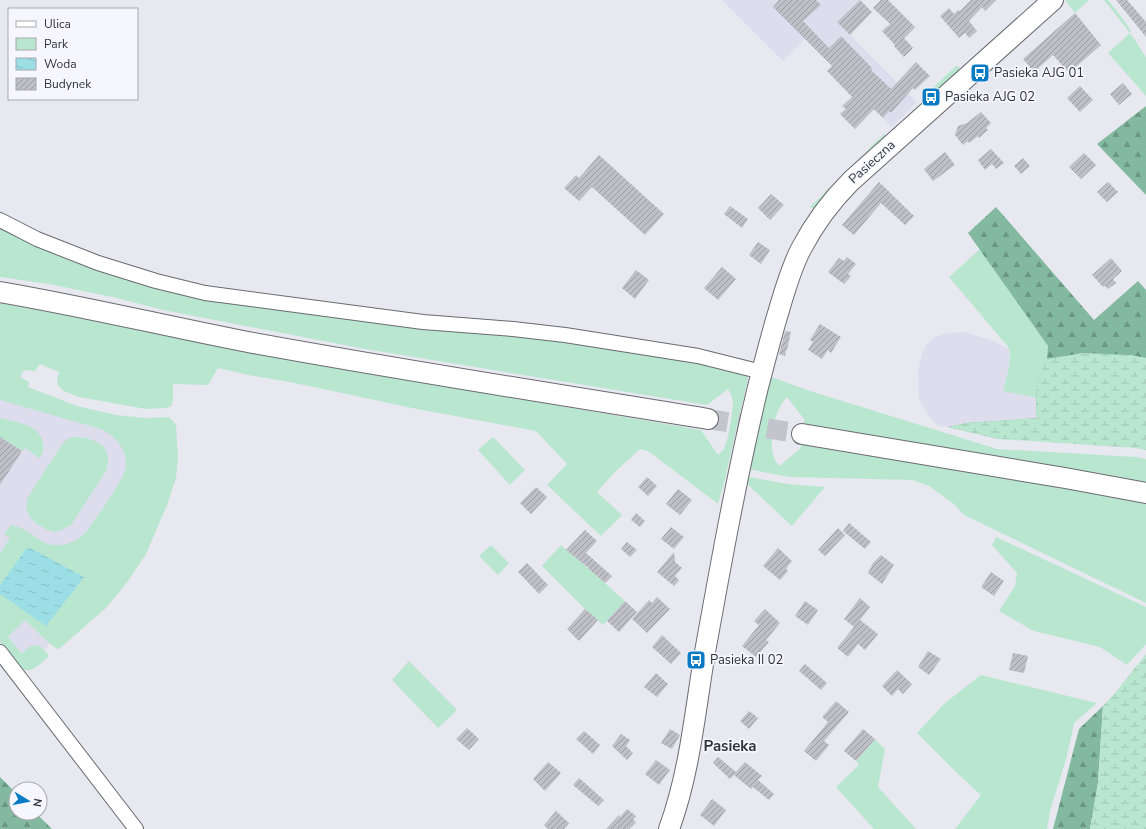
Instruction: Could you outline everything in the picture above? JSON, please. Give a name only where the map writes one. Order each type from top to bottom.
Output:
[{"type":"main road","name":"Pasieczna","points":[[669,829],[687,764],[725,540],[739,471],[762,372],[783,296],[796,259],[808,236],[831,202],[851,181],[1053,0]]},
{"type":"main road","points":[[0,292],[86,307],[262,344],[708,419]]},
{"type":"main road","points":[[802,434],[1146,493]]},
{"type":"street","points":[[0,220],[37,239],[98,263],[156,281],[204,292],[415,321],[565,335],[698,356],[762,372]]},
{"type":"street","points":[[0,652],[136,829]]},
{"type":"shaded area","points":[[722,0],[860,0],[837,22],[917,102],[892,127],[805,39],[783,61]]},
{"type":"shaded area","points":[[964,332],[993,341],[1009,349],[1008,374],[1003,391],[1037,398],[1036,414],[1039,418],[967,423],[948,427],[939,426],[931,419],[919,400],[918,371],[922,353],[927,344],[935,337],[948,333]]},
{"type":"shaded area","points":[[0,387],[119,423],[143,535],[47,647],[24,660],[0,637]]},
{"type":"green space","points":[[1065,0],[1089,0],[1075,13]]},
{"type":"green space","points":[[1104,0],[1108,0],[1131,31],[1130,33]]},
{"type":"green space","points":[[1130,33],[1146,57],[1146,96],[1108,53]]},
{"type":"green space","points":[[956,66],[963,71],[926,102],[922,98]]},
{"type":"green space","points":[[1146,106],[1146,195],[1097,144]]},
{"type":"green space","points":[[884,134],[888,138],[817,211],[810,207]]},
{"type":"green space","points":[[996,207],[1094,320],[1138,281],[1146,290],[1146,358],[1129,355],[1084,395],[999,439],[948,427],[967,423],[1038,418],[1036,414],[1037,383],[1047,359],[1048,346],[968,233]]},
{"type":"green space","points":[[0,226],[88,266],[445,331],[549,339],[718,366],[745,375],[748,378],[747,383],[718,504],[648,451],[640,449],[614,473],[597,492],[622,515],[601,536],[547,485],[567,464],[536,431],[412,408],[218,368],[208,385],[173,384],[173,401],[171,406],[167,408],[146,409],[79,397],[64,391],[58,386],[57,381],[59,372],[40,364],[35,371],[24,370],[20,377],[29,382],[28,387],[77,406],[116,415],[146,418],[168,417],[176,425],[178,458],[176,478],[167,505],[146,554],[128,581],[106,608],[60,648],[57,649],[50,644],[25,620],[8,637],[22,654],[30,647],[35,645],[44,650],[48,654],[48,657],[32,669],[21,669],[0,642],[0,553],[10,538],[4,534],[11,525],[22,528],[48,544],[64,545],[78,539],[86,532],[115,490],[124,473],[126,460],[122,449],[115,439],[101,429],[0,400],[0,303],[145,329],[251,353],[701,430],[718,455],[724,449],[728,437],[733,401],[728,389],[707,405],[365,349],[163,310],[117,298],[49,284],[0,277]]},
{"type":"green space","points":[[980,249],[1048,346],[1047,359],[1037,383],[1037,398],[1003,391],[1009,364],[1009,348],[949,277]]},
{"type":"green space","points":[[1083,353],[1129,355],[1146,358],[1146,450],[1136,448],[999,439],[948,427],[967,423],[1038,418],[1036,414],[1037,383],[1047,359]]},
{"type":"green space","points":[[771,377],[807,390],[997,449],[1136,457],[1146,459],[1146,483],[804,424],[804,419],[787,397],[778,411],[772,431],[772,450],[779,466],[800,449],[802,442],[1146,502],[1146,603],[964,515],[954,504],[929,486],[912,480],[789,477],[748,469]]},
{"type":"green space","points":[[0,418],[26,425],[38,432],[43,446],[42,453],[39,458],[25,448],[22,451],[0,437]]},
{"type":"green space","points":[[73,437],[85,438],[102,445],[108,455],[106,471],[71,525],[60,531],[49,531],[33,521],[28,515],[28,497],[61,446],[67,439]]},
{"type":"green space","points":[[493,437],[525,470],[510,485],[478,450]]},
{"type":"green space","points":[[749,477],[788,484],[825,487],[792,526],[747,484]]},
{"type":"green space","points":[[996,537],[1146,607],[1146,644],[1127,665],[1100,647],[1034,631],[999,611],[1015,586],[1017,573],[992,545]]},
{"type":"green space","points":[[491,545],[509,563],[498,575],[479,556]]},
{"type":"green space","points":[[561,545],[625,601],[603,625],[542,566]]},
{"type":"green space","points":[[1146,654],[1146,829],[1090,829],[1098,783],[1103,706]]},
{"type":"green space","points":[[409,661],[457,710],[438,728],[392,680]]},
{"type":"green space","points":[[981,675],[1097,703],[1074,723],[1067,756],[1050,811],[1047,829],[955,829],[981,795],[917,733],[945,703]]},
{"type":"green space","points":[[1103,706],[1098,783],[1090,829],[1053,829],[1079,729]]},
{"type":"green space","points":[[875,739],[885,749],[878,787],[916,829],[874,829],[836,787],[859,765],[856,761]]},
{"type":"green space","points":[[0,777],[8,785],[8,821],[44,821],[52,829],[0,829]]},
{"type":"water","points":[[30,548],[84,577],[46,626],[0,594],[0,585],[26,549]]},
{"type":"building","points":[[779,0],[816,0],[821,5],[803,21],[829,48],[841,36],[872,68],[871,70],[891,89],[916,62],[930,76],[915,90],[913,88],[891,113],[889,111],[883,118],[874,109],[855,129],[840,114],[846,109],[842,106],[852,97],[827,71],[832,66],[773,7]]},
{"type":"building","points":[[860,0],[872,12],[850,35],[837,22]]},
{"type":"building","points":[[881,0],[888,0],[915,27],[904,38],[913,48],[904,57],[882,31],[890,24],[873,8]]},
{"type":"building","points":[[971,0],[996,0],[985,11],[982,7],[969,21],[977,31],[969,38],[965,33],[959,38],[940,16],[949,8],[954,14],[958,10],[960,11]]},
{"type":"building","points":[[1116,0],[1127,0],[1146,22],[1146,37]]},
{"type":"building","points":[[1075,13],[1101,45],[1069,73],[1053,55],[1034,72],[1023,59]]},
{"type":"building","points":[[1123,83],[1132,94],[1119,105],[1110,94]]},
{"type":"building","points":[[1080,86],[1093,100],[1080,112],[1067,98]]},
{"type":"building","points":[[981,112],[991,123],[986,128],[988,130],[979,138],[978,136],[969,143],[968,141],[963,145],[955,135],[958,126],[967,123]]},
{"type":"building","points":[[991,149],[1004,163],[996,169],[992,164],[985,170],[978,160]]},
{"type":"building","points":[[945,152],[955,165],[933,181],[924,169]]},
{"type":"building","points":[[1084,153],[1096,165],[1081,179],[1069,167]]},
{"type":"building","points":[[599,155],[664,214],[645,235],[592,187],[579,201],[564,188],[576,175],[579,178]]},
{"type":"building","points":[[1023,158],[1030,166],[1021,174],[1014,166]]},
{"type":"building","points":[[879,182],[914,216],[905,225],[881,203],[854,235],[842,225]]},
{"type":"building","points":[[1108,182],[1118,192],[1107,202],[1097,192]]},
{"type":"building","points":[[771,194],[784,205],[770,220],[758,208]]},
{"type":"building","points":[[730,206],[748,219],[742,228],[724,214]]},
{"type":"building","points":[[758,242],[770,250],[761,264],[749,255]]},
{"type":"building","points":[[847,257],[856,264],[848,274],[851,276],[844,284],[828,272],[839,258],[844,261]]},
{"type":"building","points":[[1111,258],[1122,271],[1113,279],[1116,283],[1108,289],[1105,286],[1103,287],[1092,275]]},
{"type":"building","points":[[722,267],[736,279],[718,300],[704,288]]},
{"type":"building","points":[[636,270],[649,280],[635,299],[622,288]]},
{"type":"building","points":[[820,324],[841,337],[831,353],[828,350],[822,359],[808,350],[813,342],[810,340]]},
{"type":"building","points":[[785,331],[791,332],[785,356],[779,354]]},
{"type":"building","points":[[0,437],[22,451],[0,485]]},
{"type":"building","points":[[647,477],[657,486],[648,496],[638,487]]},
{"type":"building","points":[[536,487],[547,497],[531,514],[520,503]]},
{"type":"building","points":[[678,489],[692,500],[680,515],[666,504]]},
{"type":"building","points":[[636,513],[645,521],[640,527],[631,520]]},
{"type":"building","points":[[849,523],[871,542],[865,549],[843,531]]},
{"type":"building","points":[[671,527],[684,537],[674,549],[661,539]]},
{"type":"building","points":[[838,528],[845,535],[825,556],[818,550]]},
{"type":"building","points":[[585,530],[597,541],[586,553],[612,576],[605,583],[566,550]]},
{"type":"building","points":[[627,542],[637,550],[630,557],[621,549]]},
{"type":"building","points":[[778,548],[792,561],[786,569],[788,571],[780,580],[763,566]]},
{"type":"building","points":[[674,552],[675,562],[682,568],[675,576],[679,580],[674,586],[657,572]]},
{"type":"building","points":[[881,555],[894,565],[882,584],[868,573],[873,563]]},
{"type":"building","points":[[527,563],[548,585],[539,594],[518,572]]},
{"type":"building","points":[[991,572],[1004,581],[994,596],[981,587]]},
{"type":"building","points":[[657,597],[670,609],[647,633],[632,619],[649,600],[652,603]]},
{"type":"building","points":[[860,598],[870,607],[860,620],[878,634],[865,650],[858,644],[848,657],[837,648],[854,627],[844,619]]},
{"type":"building","points":[[625,601],[637,612],[619,632],[607,621]]},
{"type":"building","points":[[805,601],[818,610],[808,625],[795,616]]},
{"type":"building","points":[[585,609],[598,620],[579,641],[567,629]]},
{"type":"building","points":[[765,609],[780,623],[766,640],[769,642],[756,657],[742,646],[759,625],[754,621]]},
{"type":"building","points":[[662,635],[681,653],[671,664],[652,647]]},
{"type":"building","points":[[928,651],[941,659],[929,675],[918,667]]},
{"type":"building","points":[[1013,653],[1028,656],[1024,673],[1009,670]]},
{"type":"building","points":[[805,664],[827,683],[821,690],[799,671]]},
{"type":"building","points":[[897,670],[912,684],[903,694],[898,689],[892,696],[882,686]]},
{"type":"building","points":[[656,673],[668,684],[657,697],[644,687]]},
{"type":"building","points":[[836,701],[849,712],[824,741],[829,745],[816,761],[804,751],[828,722],[822,717]]},
{"type":"building","points":[[749,711],[758,718],[749,729],[740,721]]},
{"type":"building","points":[[467,728],[479,739],[469,750],[456,739]]},
{"type":"building","points":[[670,729],[680,735],[672,749],[661,743]]},
{"type":"building","points":[[863,729],[875,739],[856,761],[844,751]]},
{"type":"building","points":[[584,731],[600,745],[593,754],[576,739]]},
{"type":"building","points":[[621,734],[630,740],[626,746],[633,753],[627,760],[612,746]]},
{"type":"building","points":[[718,757],[736,772],[745,762],[762,776],[758,780],[774,794],[769,800],[753,787],[751,789],[734,775],[730,779],[713,763]]},
{"type":"building","points":[[656,760],[670,770],[659,785],[645,774]]},
{"type":"building","points":[[548,762],[561,773],[545,791],[533,779]]},
{"type":"building","points":[[579,778],[604,800],[598,806],[573,785]]},
{"type":"building","points":[[712,799],[726,810],[714,826],[700,815]]},
{"type":"building","points":[[627,809],[636,816],[633,819],[636,822],[629,829],[606,829],[619,815],[620,817]]},
{"type":"building","points":[[556,811],[569,823],[564,829],[548,829],[544,825]]},
{"type":"tunnel","points":[[708,419],[802,434]]},
{"type":"place","name":"Pasieka AJG 01","points":[[980,73]]},
{"type":"place","name":"Pasieka AJG 02","points":[[931,97]]},
{"type":"place","name":"Pasieka II 02","points":[[696,660]]},
{"type":"district","name":"Pasieka","points":[[730,746]]}]
